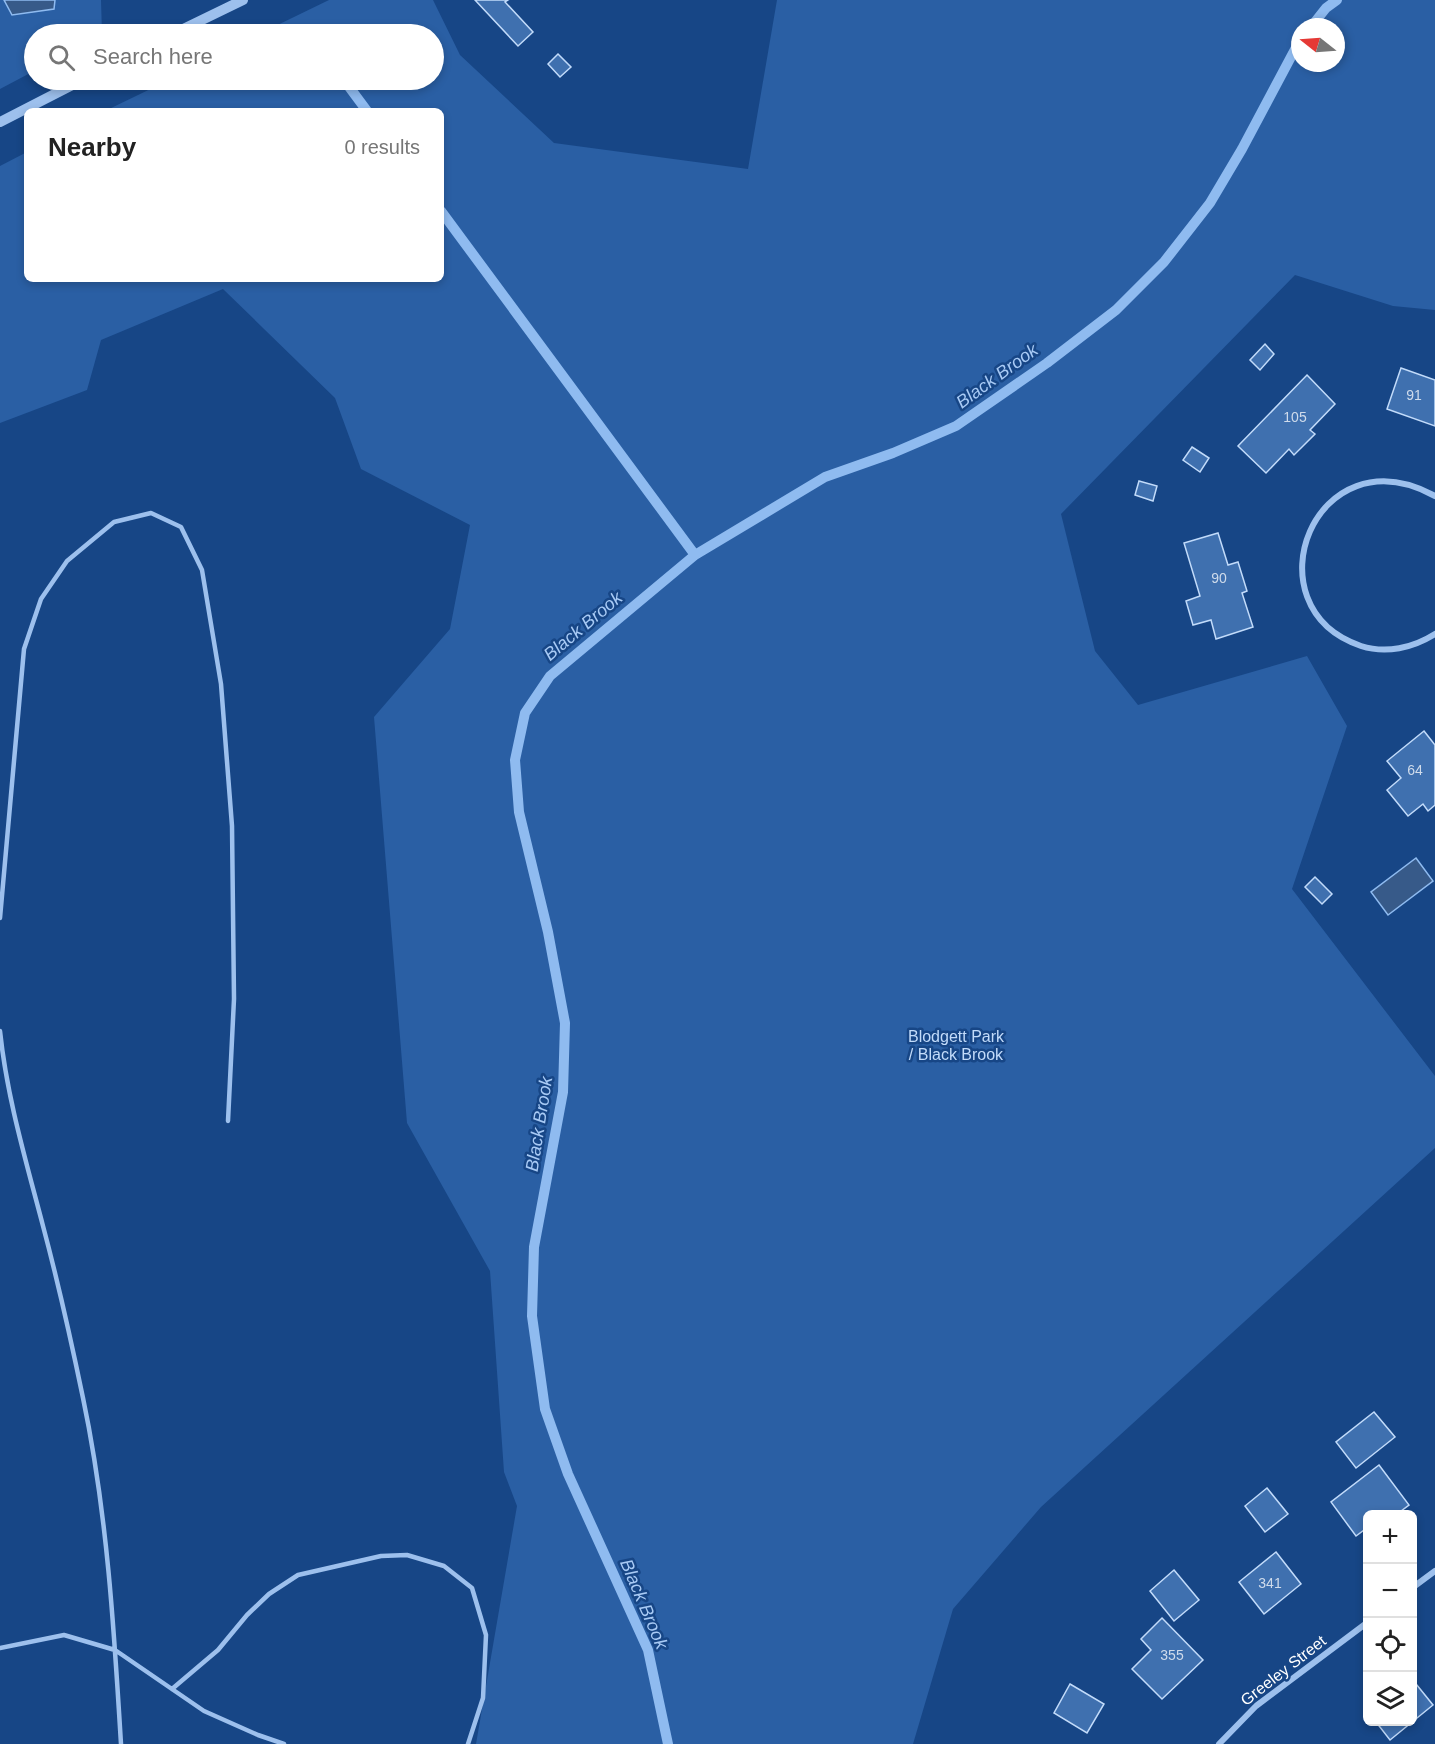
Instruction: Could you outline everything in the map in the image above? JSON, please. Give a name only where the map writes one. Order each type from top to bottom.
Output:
[{"type":"street","points":[[194,24],[243,0]]},
{"type":"street","points":[[27,108],[62,90]]},
{"type":"street","points":[[0,122],[24,110]]},
{"type":"street","points":[[1434,635],[1402,648],[1384,650],[1367,648],[1351,642],[1336,633],[1313,608],[1304,584],[1302,558],[1305,541],[1321,511],[1349,489],[1366,483],[1393,481],[1419,487],[1435,496]]},
{"type":"street","points":[[1417,1585],[1435,1571]]},
{"type":"street","name":"Greeley Street","points":[[1219,1744],[1256,1706],[1363,1626]]},
{"type":"lane","points":[[0,918],[24,649],[41,599],[67,561],[114,522],[151,513],[181,527],[202,570],[221,684],[232,826],[234,999],[228,1121]]},
{"type":"lane","points":[[0,1031],[17,1133],[46,1238],[83,1396],[99,1478],[110,1576],[121,1744]]},
{"type":"lane","points":[[172,1689],[218,1650],[247,1615],[269,1594],[298,1575],[381,1556],[407,1555],[444,1566],[472,1588],[486,1635],[483,1698],[468,1744]]},
{"type":"lane","points":[[0,1648],[64,1635],[115,1650],[204,1711],[258,1736],[284,1744]]},
{"type":"green space","points":[[0,0],[101,0],[102,24],[24,24],[24,76],[0,89]]},
{"type":"green space","name":"Blodgett Park / Black Brook","points":[[329,0],[433,0],[460,55],[554,143],[748,169],[777,0],[1435,0],[1435,310],[1393,306],[1295,275],[1061,514],[1095,651],[1138,705],[1307,656],[1347,726],[1292,889],[1435,1076],[1435,1148],[1041,1507],[953,1609],[913,1744],[476,1744],[517,1506],[504,1472],[490,1271],[407,1123],[374,717],[450,629],[470,525],[361,469],[335,398],[223,289],[101,340],[87,390],[0,423],[0,166],[24,154],[24,282],[444,282],[444,108],[111,108],[148,90],[444,90],[444,24],[280,24]]},
{"type":"shaded area","points":[[4,0],[55,0],[54,9],[12,15]]},
{"type":"shaded area","points":[[1416,858],[1433,881],[1388,915],[1371,892]]},
{"type":"building","points":[[475,0],[508,0],[505,2],[533,32],[518,46]]},
{"type":"building","points":[[558,54],[571,67],[560,77],[548,64]]},
{"type":"building","points":[[1265,344],[1274,354],[1260,370],[1250,360]]},
{"type":"building","points":[[1401,368],[1435,380],[1435,426],[1387,409]]},
{"type":"building","points":[[1307,375],[1335,404],[1310,430],[1315,434],[1294,455],[1289,449],[1266,473],[1238,446]]},
{"type":"building","points":[[1192,447],[1209,458],[1200,472],[1183,460]]},
{"type":"building","points":[[1139,481],[1157,486],[1153,501],[1135,495]]},
{"type":"building","points":[[1218,533],[1228,565],[1238,562],[1247,591],[1242,593],[1253,627],[1216,639],[1211,620],[1193,625],[1186,601],[1200,596],[1184,543]]},
{"type":"building","points":[[1424,731],[1435,745],[1435,805],[1428,811],[1423,804],[1408,816],[1387,790],[1401,778],[1387,761]]},
{"type":"building","points":[[1315,877],[1332,894],[1322,904],[1305,887]]},
{"type":"building","points":[[1374,1412],[1395,1437],[1356,1468],[1336,1442]]},
{"type":"building","points":[[1379,1465],[1409,1505],[1402,1510],[1363,1510],[1363,1531],[1356,1536],[1331,1502]]},
{"type":"building","points":[[1267,1488],[1288,1514],[1265,1532],[1245,1506]]},
{"type":"building","points":[[1276,1552],[1301,1584],[1264,1614],[1239,1582]]},
{"type":"building","points":[[1174,1570],[1199,1600],[1174,1621],[1150,1591]]},
{"type":"building","points":[[1162,1618],[1203,1660],[1162,1699],[1132,1669],[1151,1650],[1141,1639]]},
{"type":"building","points":[[1070,1684],[1104,1704],[1087,1733],[1054,1713]]},
{"type":"building","points":[[1417,1685],[1433,1705],[1417,1718]]},
{"type":"building","points":[[1379,1726],[1407,1726],[1390,1740]]},
{"type":"waterway","name":"Black Brook","points":[[1318,18],[1337,0]]},
{"type":"waterway","name":"Black Brook","points":[[668,1744],[648,1650],[568,1474],[545,1409],[532,1316],[534,1247],[563,1092],[565,1023],[548,932],[519,812],[515,760],[525,713],[550,676],[695,555],[825,477],[893,453],[956,426],[1047,363],[1116,310],[1164,262],[1210,203],[1242,149],[1291,57]]},
{"type":"waterway","points":[[351,90],[365,108]]},
{"type":"waterway","points":[[444,215],[695,555]]}]
